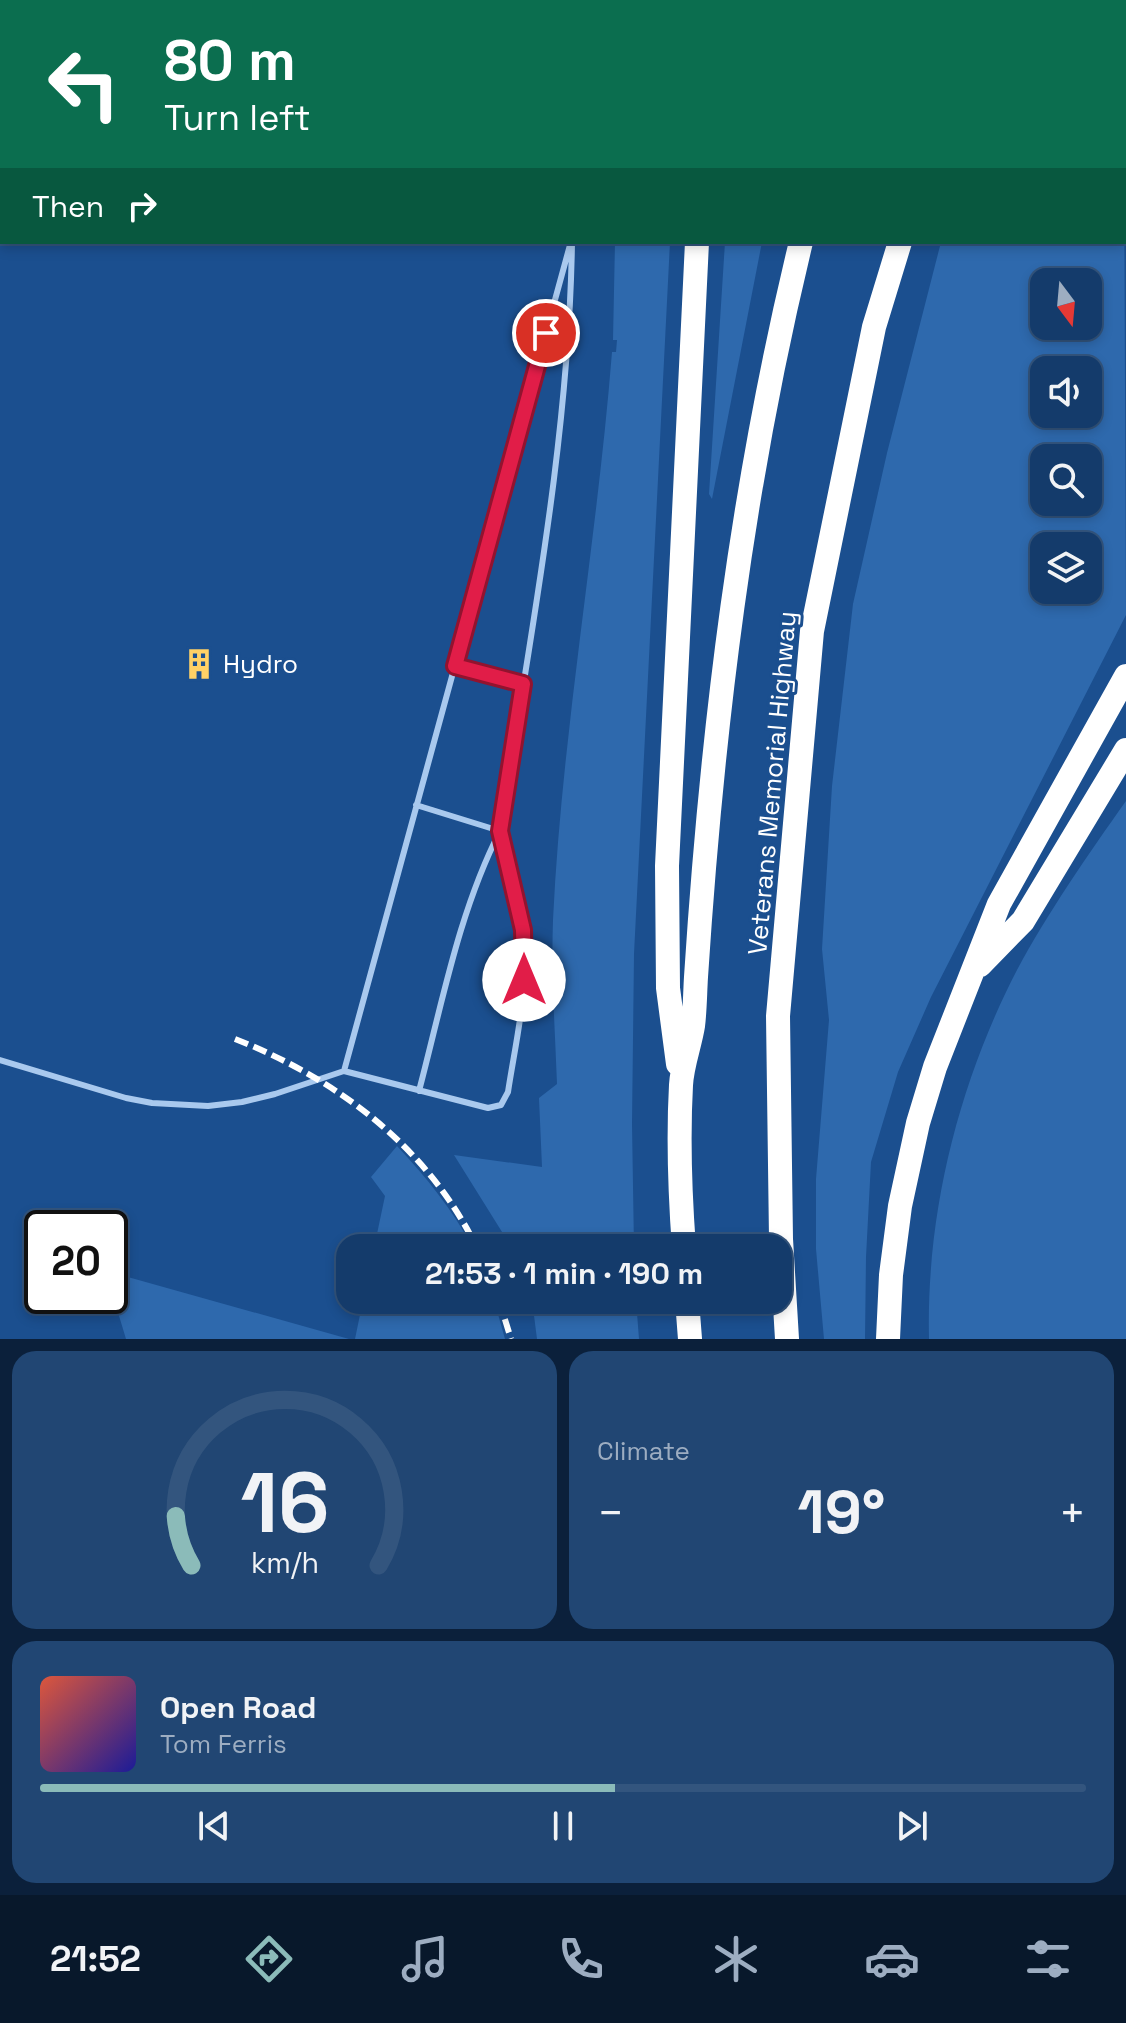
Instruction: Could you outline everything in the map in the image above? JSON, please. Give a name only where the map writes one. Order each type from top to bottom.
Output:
[{"type":"highway","points":[[683,1234],[681,1082],[668,988],[667,866],[697,244]]},
{"type":"highway","points":[[681,1082],[693,1025],[704,851],[728,630],[758,441],[801,244]]},
{"type":"highway","name":"Veterans Memorial Highway","points":[[787,1339],[781,1239],[778,1016],[812,631],[874,327],[899,244]]},
{"type":"highway","points":[[888,1339],[891,1275],[909,1160],[932,1076],[999,904],[1126,676]]},
{"type":"highway","points":[[973,973],[1023,921],[1126,750]]},
{"type":"highway","points":[[688,1314],[690,1339]]},
{"type":"lane","points":[[344,1071],[570,244]]},
{"type":"lane","points":[[419,1091],[468,908],[481,869],[500,831],[563,406],[571,244]]},
{"type":"lane","points":[[455,666],[523,684]]},
{"type":"lane","points":[[416,805],[500,831]]},
{"type":"lane","points":[[0,1060],[126,1098],[180,1106],[242,1102],[344,1071],[488,1108],[501,1105],[508,1098],[524,980],[524,951],[519,910],[500,831]]},
{"type":"shaded area","points":[[615,244],[670,244],[634,954],[634,1234],[503,1234],[454,1155],[542,1167],[539,1098],[557,1084],[553,920],[564,778],[612,352],[616,352],[617,340],[613,340]]},
{"type":"shaded area","points":[[725,244],[762,244],[712,499],[709,494]]},
{"type":"shaded area","points":[[940,244],[1124,244],[1126,615],[931,997],[898,1072],[871,1162],[865,1339],[824,1339],[816,1249],[816,1179],[829,1020],[822,949],[832,786],[853,604],[887,453]]},
{"type":"shaded area","points":[[1126,801],[1126,1339],[929,1339],[933,1244],[940,1196],[950,1149],[978,1057],[996,1013],[1029,949]]},
{"type":"shaded area","points":[[397,1146],[438,1194],[464,1234],[377,1234],[385,1196],[371,1177]]},
{"type":"shaded area","points":[[128,1277],[349,1339],[126,1339],[118,1314],[128,1314]]},
{"type":"shaded area","points":[[360,1314],[498,1314],[505,1339],[355,1339]]},
{"type":"shaded area","points":[[534,1314],[637,1314],[639,1339],[537,1339]]},
{"type":"railway","points":[[235,1039],[309,1074],[376,1121],[433,1178],[469,1234]]},
{"type":"railway","points":[[503,1314],[511,1339]]},
{"type":"place","name":"Hydro","points":[[199,664]]},
{"type":"route","points":[[524,980],[523,930],[500,831],[523,684],[455,666],[546,333]]}]
